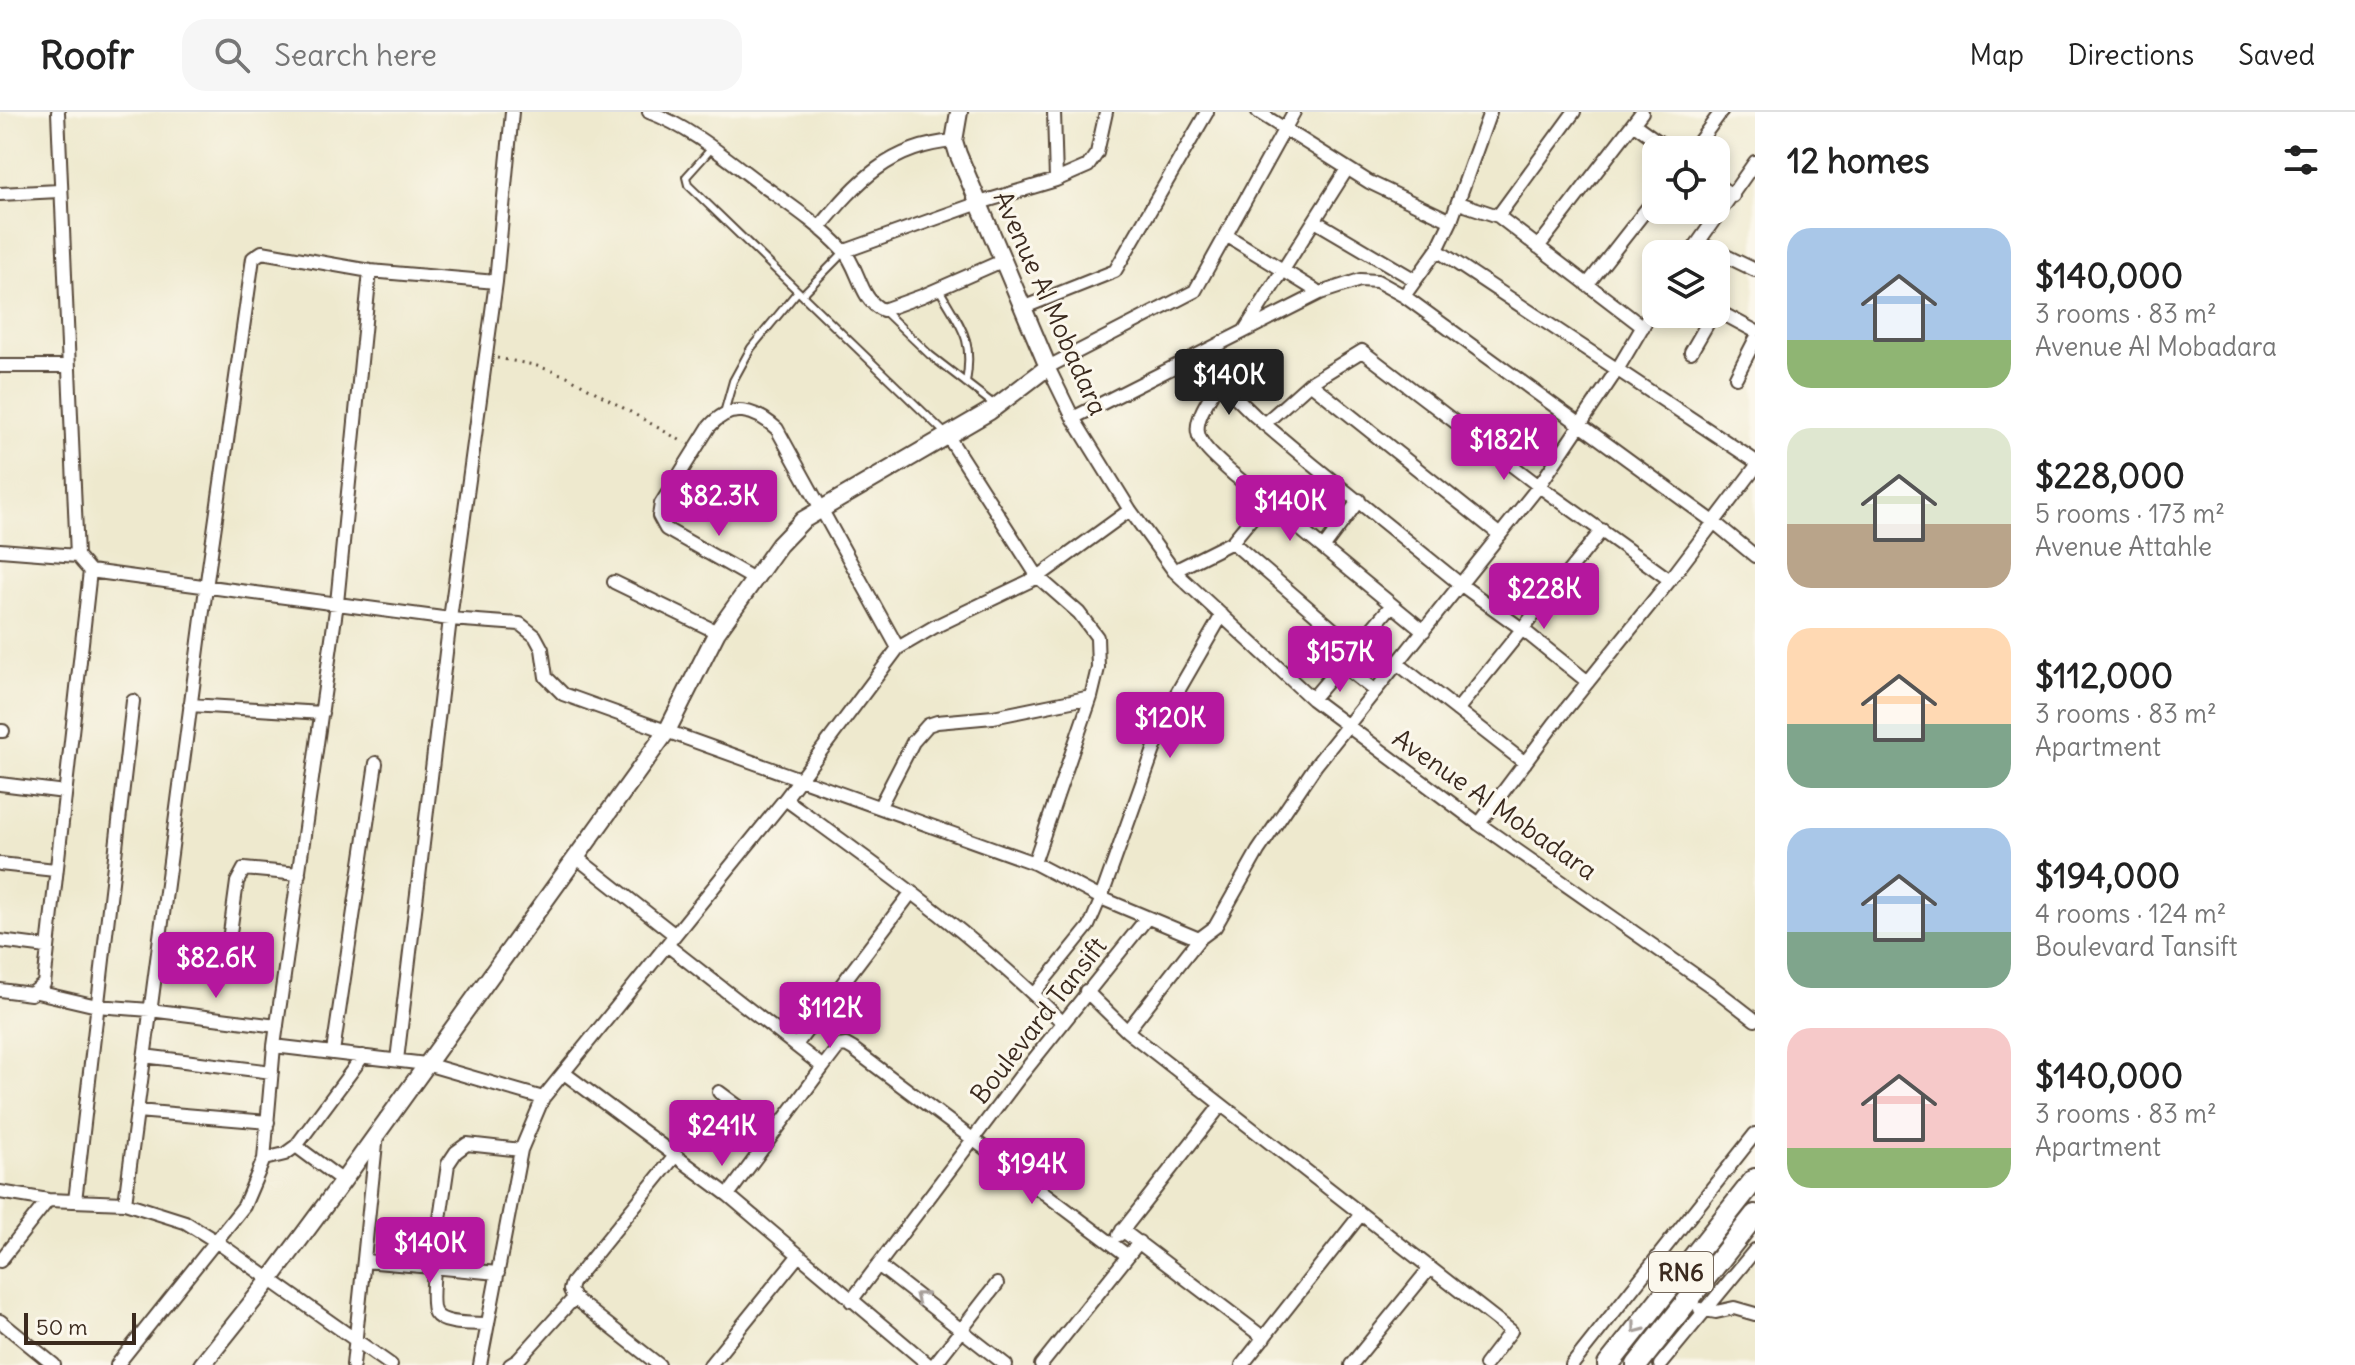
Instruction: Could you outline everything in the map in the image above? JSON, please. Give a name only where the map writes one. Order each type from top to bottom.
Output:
[{"type":"main road","name":"RN6","points":[[1608,1365],[1755,1179]]},
{"type":"main road","name":"RN6","points":[[1637,1365],[1695,1307],[1703,1280],[1755,1215]]},
{"type":"street","points":[[58,112],[77,556],[90,571],[450,619],[520,624],[535,636],[542,649],[546,677],[556,690],[1034,863],[1101,898],[1199,939]]},
{"type":"street","points":[[397,1060],[450,619],[496,282],[512,112]]},
{"type":"street","points":[[649,112],[695,136],[819,228],[845,251],[865,291],[883,310],[1002,261]]},
{"type":"street","points":[[819,228],[843,200],[883,163],[927,143],[954,141],[959,112]]},
{"type":"street","points":[[1054,112],[1056,180]]},
{"type":"street","points":[[845,251],[979,203],[1056,180],[1088,166],[1097,153],[1106,112]]},
{"type":"street","points":[[1022,308],[1115,271],[1207,112]]},
{"type":"street","points":[[1258,112],[1347,169],[1451,221]]},
{"type":"street","points":[[202,1365],[343,1181],[667,731],[717,632],[792,530],[821,508],[996,406],[1048,367],[1195,291],[1294,112]]},
{"type":"street","points":[[1404,296],[1437,250],[1451,221],[1490,112]]},
{"type":"street","points":[[1498,216],[1574,112]]},
{"type":"street","points":[[1538,247],[1642,112]]},
{"type":"street","points":[[1703,136],[1721,112]]},
{"type":"street","points":[[1634,124],[1651,136]]},
{"type":"street","name":"Avenue Al Mobadara","points":[[954,141],[1022,308],[1073,418],[1130,510],[1174,571],[1346,727],[1755,1020]]},
{"type":"street","points":[[1701,240],[1755,162]]},
{"type":"street","points":[[1243,333],[1347,169]]},
{"type":"street","points":[[0,194],[59,191]]},
{"type":"street","points":[[1459,203],[1498,216],[1642,326]]},
{"type":"street","points":[[1587,285],[1642,215]]},
{"type":"street","points":[[1315,221],[1415,280]]},
{"type":"street","points":[[1226,235],[1320,293]]},
{"type":"street","points":[[1437,250],[1755,461]]},
{"type":"street","points":[[125,1203],[190,705],[253,258],[262,252],[370,271],[496,282]]},
{"type":"street","points":[[1730,258],[1755,270]]},
{"type":"street","points":[[117,1365],[244,1206],[264,1159],[274,1046],[337,603],[370,271]]},
{"type":"street","points":[[1073,418],[1320,293],[1360,280],[1377,281],[1404,296],[1715,523],[1755,556]]},
{"type":"street","points":[[1730,319],[1755,331]]},
{"type":"street","points":[[1127,1031],[1199,939],[1215,927],[1296,792],[1539,486],[1642,328]]},
{"type":"street","points":[[1691,352],[1705,328]]},
{"type":"street","points":[[1736,377],[1755,340]]},
{"type":"street","points":[[1264,424],[1310,383],[1362,351],[1539,486],[1670,580]]},
{"type":"street","points":[[1195,357],[1264,424],[1460,584],[1588,682]]},
{"type":"street","points":[[0,366],[69,366]]},
{"type":"street","points":[[1219,382],[1197,422],[1198,437],[1215,458],[1424,631]]},
{"type":"street","points":[[1310,383],[1500,535]]},
{"type":"street","points":[[754,579],[666,529],[661,522],[661,504],[709,427],[724,413],[759,415],[777,429],[898,648]]},
{"type":"street","points":[[947,435],[1038,577],[1079,613],[1097,637],[1098,668],[1091,697],[1034,863]]},
{"type":"street","points":[[1479,824],[1755,468]]},
{"type":"street","points":[[1324,547],[1359,500]]},
{"type":"street","points":[[1174,571],[1232,542],[1266,501]]},
{"type":"street","points":[[480,1365],[521,1150],[543,1098],[785,799],[898,648],[934,627],[1038,577],[1130,510]]},
{"type":"street","points":[[1457,710],[1602,530]]},
{"type":"street","points":[[1232,542],[1356,649]]},
{"type":"street","points":[[0,550],[77,556]]},
{"type":"street","points":[[0,990],[31,994],[44,984],[90,571]]},
{"type":"street","points":[[614,582],[717,632]]},
{"type":"street","points":[[1312,699],[1392,605]]},
{"type":"street","points":[[1034,994],[1089,926],[1170,705],[1222,615]]},
{"type":"street","points":[[1397,663],[1525,763]]},
{"type":"street","points":[[1342,665],[1375,691]]},
{"type":"street","points":[[880,806],[913,742],[928,725],[993,717],[1091,697]]},
{"type":"street","points":[[75,1201],[133,701]]},
{"type":"street","points":[[190,705],[322,713]]},
{"type":"street","points":[[333,1052],[376,763]]},
{"type":"street","points":[[0,784],[65,792]]},
{"type":"street","points":[[785,799],[911,893],[1034,994],[1062,1022]]},
{"type":"street","points":[[576,857],[823,1067]]},
{"type":"street","points":[[0,864],[55,870]]},
{"type":"street","points":[[226,962],[237,882],[244,869],[299,874]]},
{"type":"street","points":[[796,1045],[911,893]]},
{"type":"street","name":"Boulevard Tansift","points":[[851,1301],[1062,1022],[1147,918]]},
{"type":"street","points":[[0,941],[47,947]]},
{"type":"street","points":[[1086,991],[1127,1031],[1511,1331],[1485,1365]]},
{"type":"street","points":[[37,992],[97,1006],[277,1026]]},
{"type":"street","points":[[728,1195],[836,1048],[846,1045],[1128,1256]]},
{"type":"street","points":[[274,1046],[426,1064],[543,1098]]},
{"type":"street","points":[[144,1056],[272,1072]]},
{"type":"street","points":[[264,1159],[285,1154],[296,1146],[363,1056]]},
{"type":"street","points":[[564,1073],[728,1195],[851,1301],[932,1365],[997,1284]]},
{"type":"street","points":[[719,1092],[774,1133]]},
{"type":"street","points":[[1112,1243],[1221,1105]]},
{"type":"street","points":[[137,1111],[268,1122]]},
{"type":"street","points":[[353,1365],[377,1134]]},
{"type":"street","points":[[1572,1365],[1755,1134]]},
{"type":"street","points":[[488,1324],[444,1320],[435,1314],[433,1306],[448,1164],[456,1152],[467,1144],[521,1150]]},
{"type":"street","points":[[296,1146],[343,1181]]},
{"type":"street","points":[[659,1365],[574,1298],[570,1290],[572,1283],[675,1156]]},
{"type":"street","points":[[0,1192],[48,1200],[125,1203],[185,1222],[391,1365]]},
{"type":"street","points":[[0,1261],[48,1200]]},
{"type":"street","points":[[1242,1365],[1361,1214]]},
{"type":"street","points":[[1122,1230],[1264,1338]]},
{"type":"street","points":[[1672,1241],[1693,1257]]},
{"type":"street","points":[[1041,1365],[1139,1242]]},
{"type":"street","points":[[1660,1365],[1695,1307],[1722,1290],[1755,1250]]},
{"type":"street","points":[[710,1365],[798,1256]]},
{"type":"street","points":[[365,1261],[498,1273]]},
{"type":"street","points":[[878,1265],[1006,1365]]},
{"type":"street","points":[[1351,1365],[1429,1269]]},
{"type":"street","points":[[1648,1270],[1670,1286]]},
{"type":"street","points":[[1703,1280],[1722,1290],[1734,1308]]},
{"type":"street","points":[[510,1365],[574,1298]]},
{"type":"street","points":[[1695,1307],[1734,1308],[1755,1314]]},
{"type":"street","points":[[0,1321],[54,1365]]},
{"type":"lane","points":[[712,148],[689,173],[686,181],[947,435]]},
{"type":"lane","points":[[724,413],[733,381],[751,348],[800,293],[845,251]]},
{"type":"lane","points":[[939,289],[968,340],[971,356],[966,383]]},
{"type":"lane","points":[[883,310],[910,338],[996,406]]},
{"type":"path","points":[[486,356],[534,365],[567,376],[696,449]]}]
